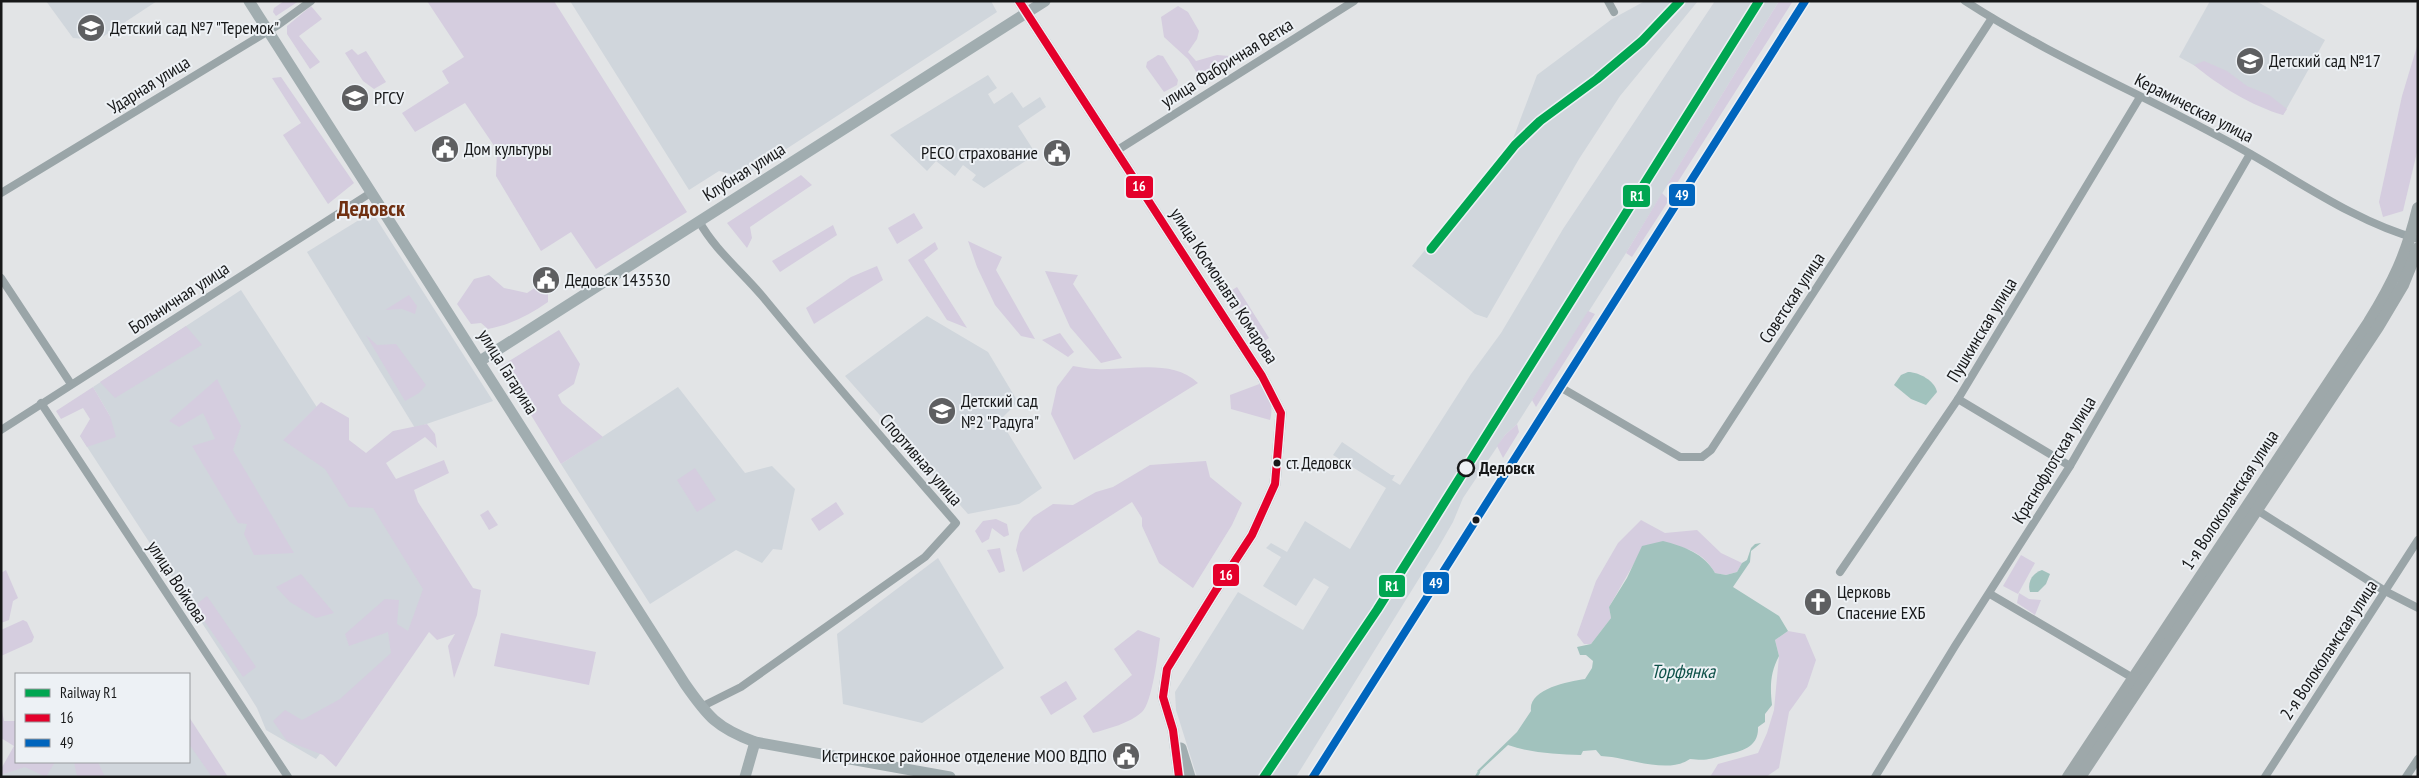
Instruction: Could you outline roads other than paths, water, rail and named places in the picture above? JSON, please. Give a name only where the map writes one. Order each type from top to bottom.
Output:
[{"type":"main road","name":"1-я Волоколамская улица","points":[[2080,777],[2393,302],[2410,270],[2418,208]]},
{"type":"main road","name":"1-я Волоколамская улица","points":[[2068,777],[2369,322],[2415,242]]},
{"type":"street","name":"улица Гагарина","points":[[249,1],[711,720],[732,734],[755,742],[950,777]]},
{"type":"street","name":"Ударная улица","points":[[1,193],[268,31],[311,1]]},
{"type":"street","name":"улица Космонавта Комарова","points":[[1019,1],[1276,399],[1281,413],[1276,484],[1261,520],[1167,669],[1164,697],[1173,730]]},
{"type":"street","name":"Клубная улица","points":[[480,362],[1045,1]]},
{"type":"street","name":"улица Фабричная Ветка","points":[[1116,151],[1354,1]]},
{"type":"street","points":[[1608,1],[1614,12]]},
{"type":"street","points":[[1313,777],[1805,1]]},
{"type":"street","name":"Керамическая улица","points":[[1965,1],[1992,18],[2250,154],[2387,231],[2415,242]]},
{"type":"street","name":"Советская улица","points":[[1560,387],[1680,457],[1702,457],[1711,450],[1992,18]]},
{"type":"street","name":"Пушкинская улица","points":[[1840,572],[1958,399],[2140,97]]},
{"type":"street","name":"Краснофлотская улица","points":[[1875,777],[1955,646],[2070,466],[2250,154]]},
{"type":"street","name":"Больничная улица","points":[[1,430],[372,192]]},
{"type":"street","name":"Спортивная улица","points":[[699,221],[705,233],[746,276],[835,385],[956,523],[940,544],[925,558],[741,687],[702,707]]},
{"type":"street","points":[[1,278],[71,384]]},
{"type":"street","points":[[1958,399],[2070,466]]},
{"type":"street","name":"улица Войкова","points":[[41,403],[288,777]]},
{"type":"street","points":[[2257,510],[2385,591],[2418,608]]},
{"type":"street","name":"2-я Волоколамская улица","points":[[2265,777],[2418,540]]},
{"type":"street","points":[[1990,594],[2133,678]]},
{"type":"street","points":[[1173,730],[1179,777]]},
{"type":"street","points":[[1173,730],[1186,759],[1190,777]]},
{"type":"street","points":[[745,777],[755,742]]},
{"type":"street","points":[[2406,777],[2418,759]]},
{"type":"water","points":[[1908,372],[1926,378],[1936,388],[1937,392],[1926,405],[1911,399],[1894,385],[1901,375]]},
{"type":"water","name":"Торфянка","points":[[1663,541],[1693,552],[1711,566],[1715,573],[1726,575],[1737,572],[1742,563],[1747,560],[1751,548],[1755,544],[1761,543],[1751,551],[1750,562],[1733,587],[1779,616],[1788,631],[1775,640],[1779,656],[1771,680],[1772,705],[1765,714],[1765,722],[1758,727],[1758,734],[1752,744],[1743,750],[1708,759],[1690,759],[1681,764],[1670,765],[1647,764],[1601,756],[1596,750],[1583,751],[1581,755],[1562,754],[1508,745],[1479,772],[1477,771],[1517,732],[1531,711],[1532,703],[1536,697],[1550,688],[1585,679],[1592,668],[1593,661],[1586,655],[1580,655],[1577,647],[1591,644],[1611,618],[1609,607],[1627,578],[1642,546]]},
{"type":"water","points":[[2042,570],[2050,574],[2046,584],[2038,592],[2030,592],[2029,585],[2031,579],[2035,573]]},
{"type":"waterway","points":[[1476,777],[1479,772]]},
{"type":"railway","points":[[1431,249],[1515,145],[1540,121],[1597,79],[1642,41],[1680,1]]},
{"type":"rail line","name":"R1","points":[[1431,249],[1515,145],[1540,121],[1597,79],[1642,41],[1680,1]]},
{"type":"rail line","name":"R1","points":[[1264,777],[1377,610],[1759,1]]},
{"type":"place","name":"Детский сад №7 \"Теремок\"","points":[[91,28]]},
{"type":"place","name":"Детский сад №17","points":[[2250,61]]},
{"type":"place","name":"РГСУ","points":[[355,98]]},
{"type":"place","name":"Дом культуры","points":[[445,149]]},
{"type":"place","name":"РЕСО страхование","points":[[1057,153]]},
{"type":"place","name":"Дедовск 143530","points":[[546,280]]},
{"type":"place","name":"Детский сад №2 \"Радуга\"","points":[[942,411]]},
{"type":"place","name":"ст. Дедовск","points":[[1277,463]]},
{"type":"place","name":"Дедовск","points":[[1466,468]]},
{"type":"place","name":"Церковь Спасение ЕХБ","points":[[1818,602]]},
{"type":"place","name":"Истринское районное отделение МОО ВДПО","points":[[1126,756]]},
{"type":"district","name":"Дедовск","points":[[371,208]]}]
